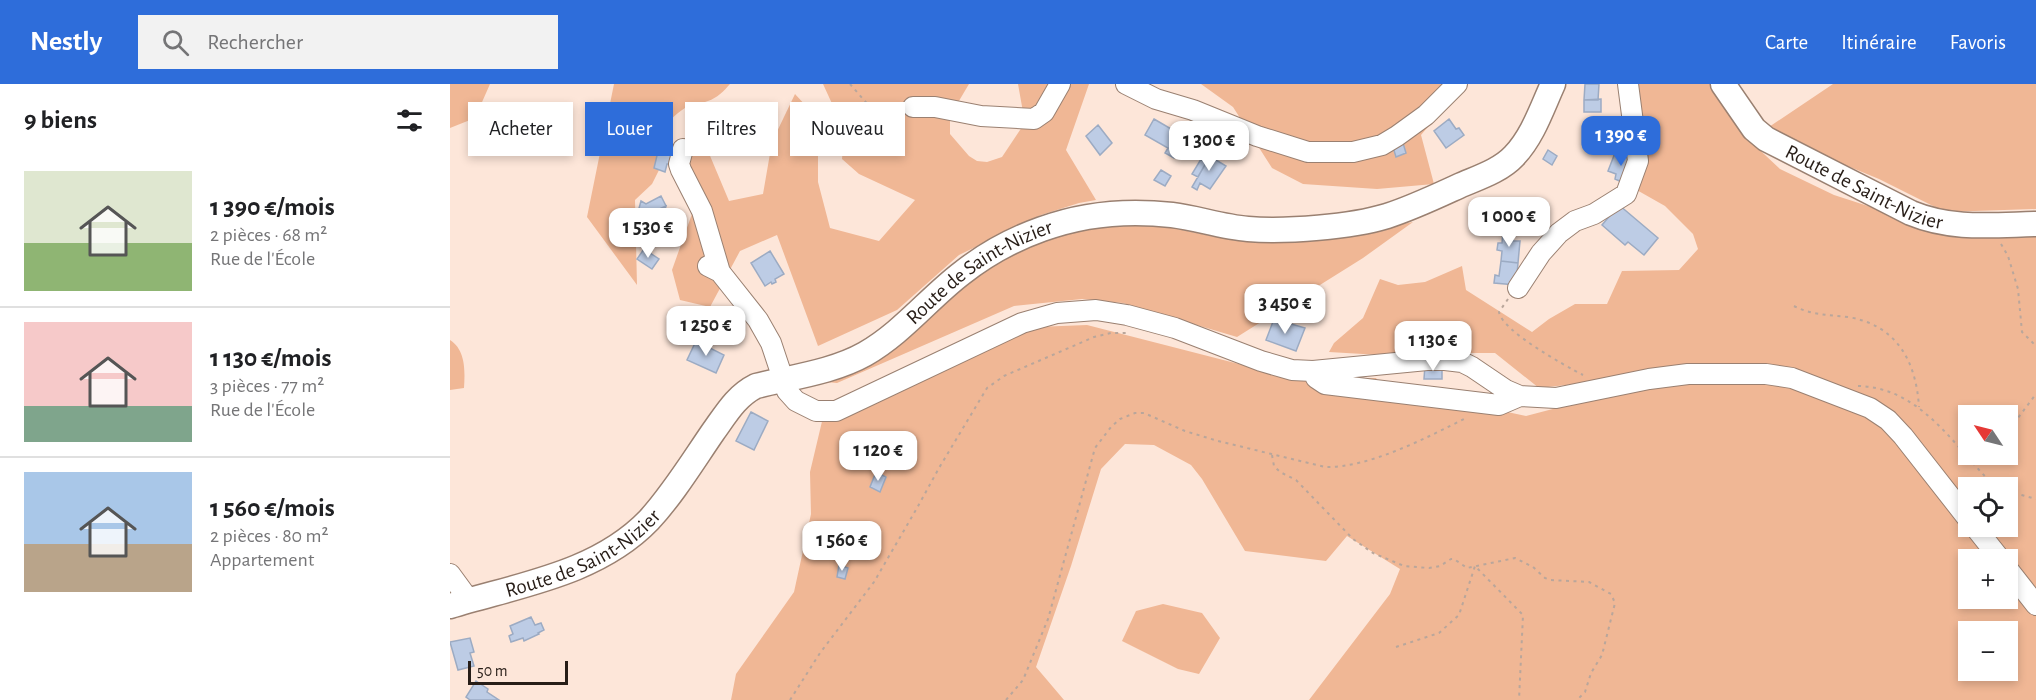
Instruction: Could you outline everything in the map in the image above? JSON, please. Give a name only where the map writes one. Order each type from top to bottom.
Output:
[{"type":"main road","name":"Route de Saint-Nizier","points":[[459,603],[568,571],[619,546],[650,519],[746,391],[756,386],[842,364],[865,355],[901,327],[962,273],[980,260],[1023,237],[1063,222],[1116,213],[1172,215],[1247,229],[1288,229],[1364,221],[1387,216],[1482,176],[1506,163],[1515,155],[1531,131],[1553,84]]},
{"type":"main road","name":"Route de Saint-Nizier","points":[[1724,84],[1760,135],[1789,152],[1925,219],[1949,225],[2036,224]]},
{"type":"street","points":[[912,107],[935,106],[981,116],[1034,119],[1044,112],[1060,84]]},
{"type":"street","points":[[1126,84],[1156,99],[1308,152],[1353,152],[1382,146],[1426,115],[1457,84]]},
{"type":"street","points":[[1518,288],[1541,253],[1559,233],[1575,221],[1594,214],[1626,194],[1638,161],[1628,84]]},
{"type":"street","points":[[683,149],[679,164],[702,211],[714,269],[758,320],[771,343],[788,391],[796,401],[816,411],[836,411],[1022,323],[1057,313],[1096,310],[1127,315],[1175,328],[1292,370],[1313,371],[1372,364],[1445,360],[1462,362],[1506,390],[1520,396],[1556,398],[1649,379],[1710,373],[1766,374],[1792,378],[1870,408],[1888,420],[1958,506]]},
{"type":"street","points":[[1313,371],[1316,378],[1325,384],[1499,405],[1520,396]]},
{"type":"street","points":[[1983,537],[1992,549]]},
{"type":"street","points":[[450,574],[459,603]]},
{"type":"street","points":[[2018,582],[2036,605]]},
{"type":"path","points":[[850,84],[870,107],[895,111],[912,107]]},
{"type":"path","points":[[1991,225],[2008,256],[2018,290],[2022,332],[2036,346]]},
{"type":"path","points":[[1518,288],[1503,304],[1499,312],[1500,318],[1521,337],[1552,359],[1608,388]]},
{"type":"path","points":[[1794,306],[1804,311],[1866,321],[1893,336],[1907,359],[1919,406]]},
{"type":"path","points":[[790,700],[820,652],[874,582],[987,388],[1004,376],[1094,337],[1111,333],[1131,333]]},
{"type":"path","points":[[2018,418],[2036,394]]},
{"type":"path","points":[[1006,700],[1023,680],[1048,619],[1095,448],[1120,419],[1135,413],[1144,413],[1207,438],[1325,467],[1340,467],[1407,446],[1484,411],[1491,404]]},
{"type":"path","points":[[1272,454],[1274,466],[1280,472],[1296,480],[1353,539],[1373,554],[1397,564],[1415,568],[1440,566],[1454,559],[1467,568],[1515,558],[1533,567],[1545,578],[1589,582],[1611,594],[1615,603],[1602,655],[1591,673],[1585,692],[1577,700]]},
{"type":"path","points":[[1975,465],[1984,477]]},
{"type":"path","points":[[2018,494],[2036,499]]},
{"type":"path","points":[[1396,647],[1438,633],[1459,615],[1475,566]]},
{"type":"path","points":[[1475,566],[1523,615],[1519,700]]},
{"type":"shaded area","points":[[450,84],[490,84],[482,102],[468,102],[468,121],[450,128]]},
{"type":"shaded area","points":[[614,84],[730,84],[723,92],[705,102],[685,102],[685,109],[673,118],[673,102],[610,102]]},
{"type":"shaded area","points":[[823,84],[969,84],[950,116],[950,134],[969,156],[977,161],[987,162],[1002,157],[1022,127],[1023,112],[1018,84],[1089,84],[1066,150],[1096,200],[1041,215],[959,255],[897,310],[818,346],[777,235],[740,251],[710,307],[680,300],[672,270],[693,211],[686,161],[690,156],[710,156],[729,201],[763,194],[770,156],[778,156],[778,129],[790,104],[790,156],[818,156],[818,182],[830,228],[879,241],[915,200],[859,174],[842,159],[842,156],[905,156],[905,102],[831,102]]},
{"type":"shaded area","points":[[1201,84],[1464,84],[1421,135],[1434,184],[1377,189],[1303,184],[1272,168],[1233,107]]},
{"type":"shaded area","points":[[1637,84],[1713,84],[1748,139],[1780,169],[1834,195],[1942,230],[2036,229],[2036,700],[1309,700],[1390,594],[1400,569],[1347,536],[1326,561],[1245,551],[1202,479],[1191,465],[1154,445],[1125,444],[1101,469],[1036,667],[1064,700],[731,700],[736,674],[794,592],[811,514],[810,472],[824,413],[1036,327],[1087,325],[1278,374],[1311,379],[1376,378],[1388,396],[1484,407],[1526,416],[1587,400],[1575,384],[1539,388],[1495,353],[1437,349],[1380,355],[1329,352],[1334,343],[1363,318],[1380,279],[1398,285],[1425,282],[1462,266],[1466,290],[1532,332],[1575,304],[1607,304],[1622,271],[1679,270],[1698,249],[1693,234],[1665,206],[1635,189]]},
{"type":"shaded area","points":[[1833,84],[2036,84],[2036,209],[1945,212],[1879,179],[1763,131]]},
{"type":"shaded area","points":[[795,94],[802,102],[791,102]]},
{"type":"shaded area","points":[[599,156],[658,156],[659,170],[652,184],[635,200],[637,285],[587,217]]},
{"type":"shaded area","points":[[1413,222],[1363,258],[1237,337],[1123,303],[1082,299],[1014,306],[837,383],[826,382],[847,372],[968,275],[1021,247],[1084,228],[1149,223],[1211,236],[1256,241],[1330,238]]},
{"type":"shaded area","points":[[450,340],[462,355],[464,388],[450,390]]},
{"type":"shaded area","points":[[1163,604],[1202,613],[1220,638],[1199,674],[1178,669],[1122,641],[1136,611]]},
{"type":"building","points":[[1585,84],[1599,84],[1598,100],[1584,100]]},
{"type":"building","points":[[1601,99],[1601,112],[1584,112],[1584,100]]},
{"type":"building","points":[[1154,119],[1185,137],[1174,158],[1165,153],[1168,148],[1145,135]]},
{"type":"building","points":[[1449,119],[1464,135],[1446,148],[1434,131]]},
{"type":"building","points":[[1098,125],[1112,143],[1100,155],[1086,136]]},
{"type":"building","points":[[1403,143],[1406,153],[1396,157],[1393,147]]},
{"type":"building","points":[[1548,150],[1557,156],[1552,165],[1543,159]]},
{"type":"building","points":[[1201,151],[1226,166],[1210,189],[1200,183],[1197,190],[1192,187],[1206,163],[1198,157]]},
{"type":"building","points":[[1615,153],[1634,158],[1626,184],[1615,179],[1616,174],[1608,171]]},
{"type":"building","points":[[657,156],[671,156],[671,164],[667,164],[665,172],[654,168]]},
{"type":"building","points":[[1201,159],[1206,163],[1198,177],[1192,174]]},
{"type":"building","points":[[1161,170],[1171,176],[1165,186],[1154,180]]},
{"type":"building","points":[[661,196],[666,206],[657,210],[655,221],[660,228],[651,235],[648,230],[644,235],[635,223],[641,201],[646,204]]},
{"type":"building","points":[[1619,205],[1658,238],[1644,255],[1628,242],[1625,245],[1602,225]]},
{"type":"building","points":[[666,206],[660,228],[655,221],[657,210]]},
{"type":"building","points":[[1503,231],[1514,232],[1513,241],[1520,241],[1518,263],[1501,261],[1502,251],[1497,250],[1498,243],[1502,243]]},
{"type":"building","points":[[644,249],[659,259],[652,269],[637,259]]},
{"type":"building","points":[[770,251],[784,274],[775,279],[776,282],[765,286],[751,263]]},
{"type":"building","points":[[1501,261],[1518,263],[1516,285],[1494,283],[1495,275],[1499,276]]},
{"type":"building","points":[[742,308],[748,317],[738,324],[731,315]]},
{"type":"building","points":[[1274,319],[1305,328],[1296,351],[1266,340]]},
{"type":"building","points":[[696,341],[724,355],[716,373],[687,360]]},
{"type":"building","points":[[1425,365],[1442,365],[1442,379],[1424,379]]},
{"type":"building","points":[[751,412],[768,421],[754,450],[736,441]]},
{"type":"building","points":[[876,472],[886,477],[880,492],[870,487]]},
{"type":"building","points":[[839,565],[848,568],[845,579],[837,577]]},
{"type":"building","points":[[531,617],[535,625],[541,623],[544,630],[524,641],[523,638],[511,642],[509,636],[513,634],[510,626]]},
{"type":"building","points":[[470,638],[474,652],[470,653],[474,666],[458,670],[450,642]]},
{"type":"building","points":[[476,681],[499,700],[470,700],[466,697]]}]
